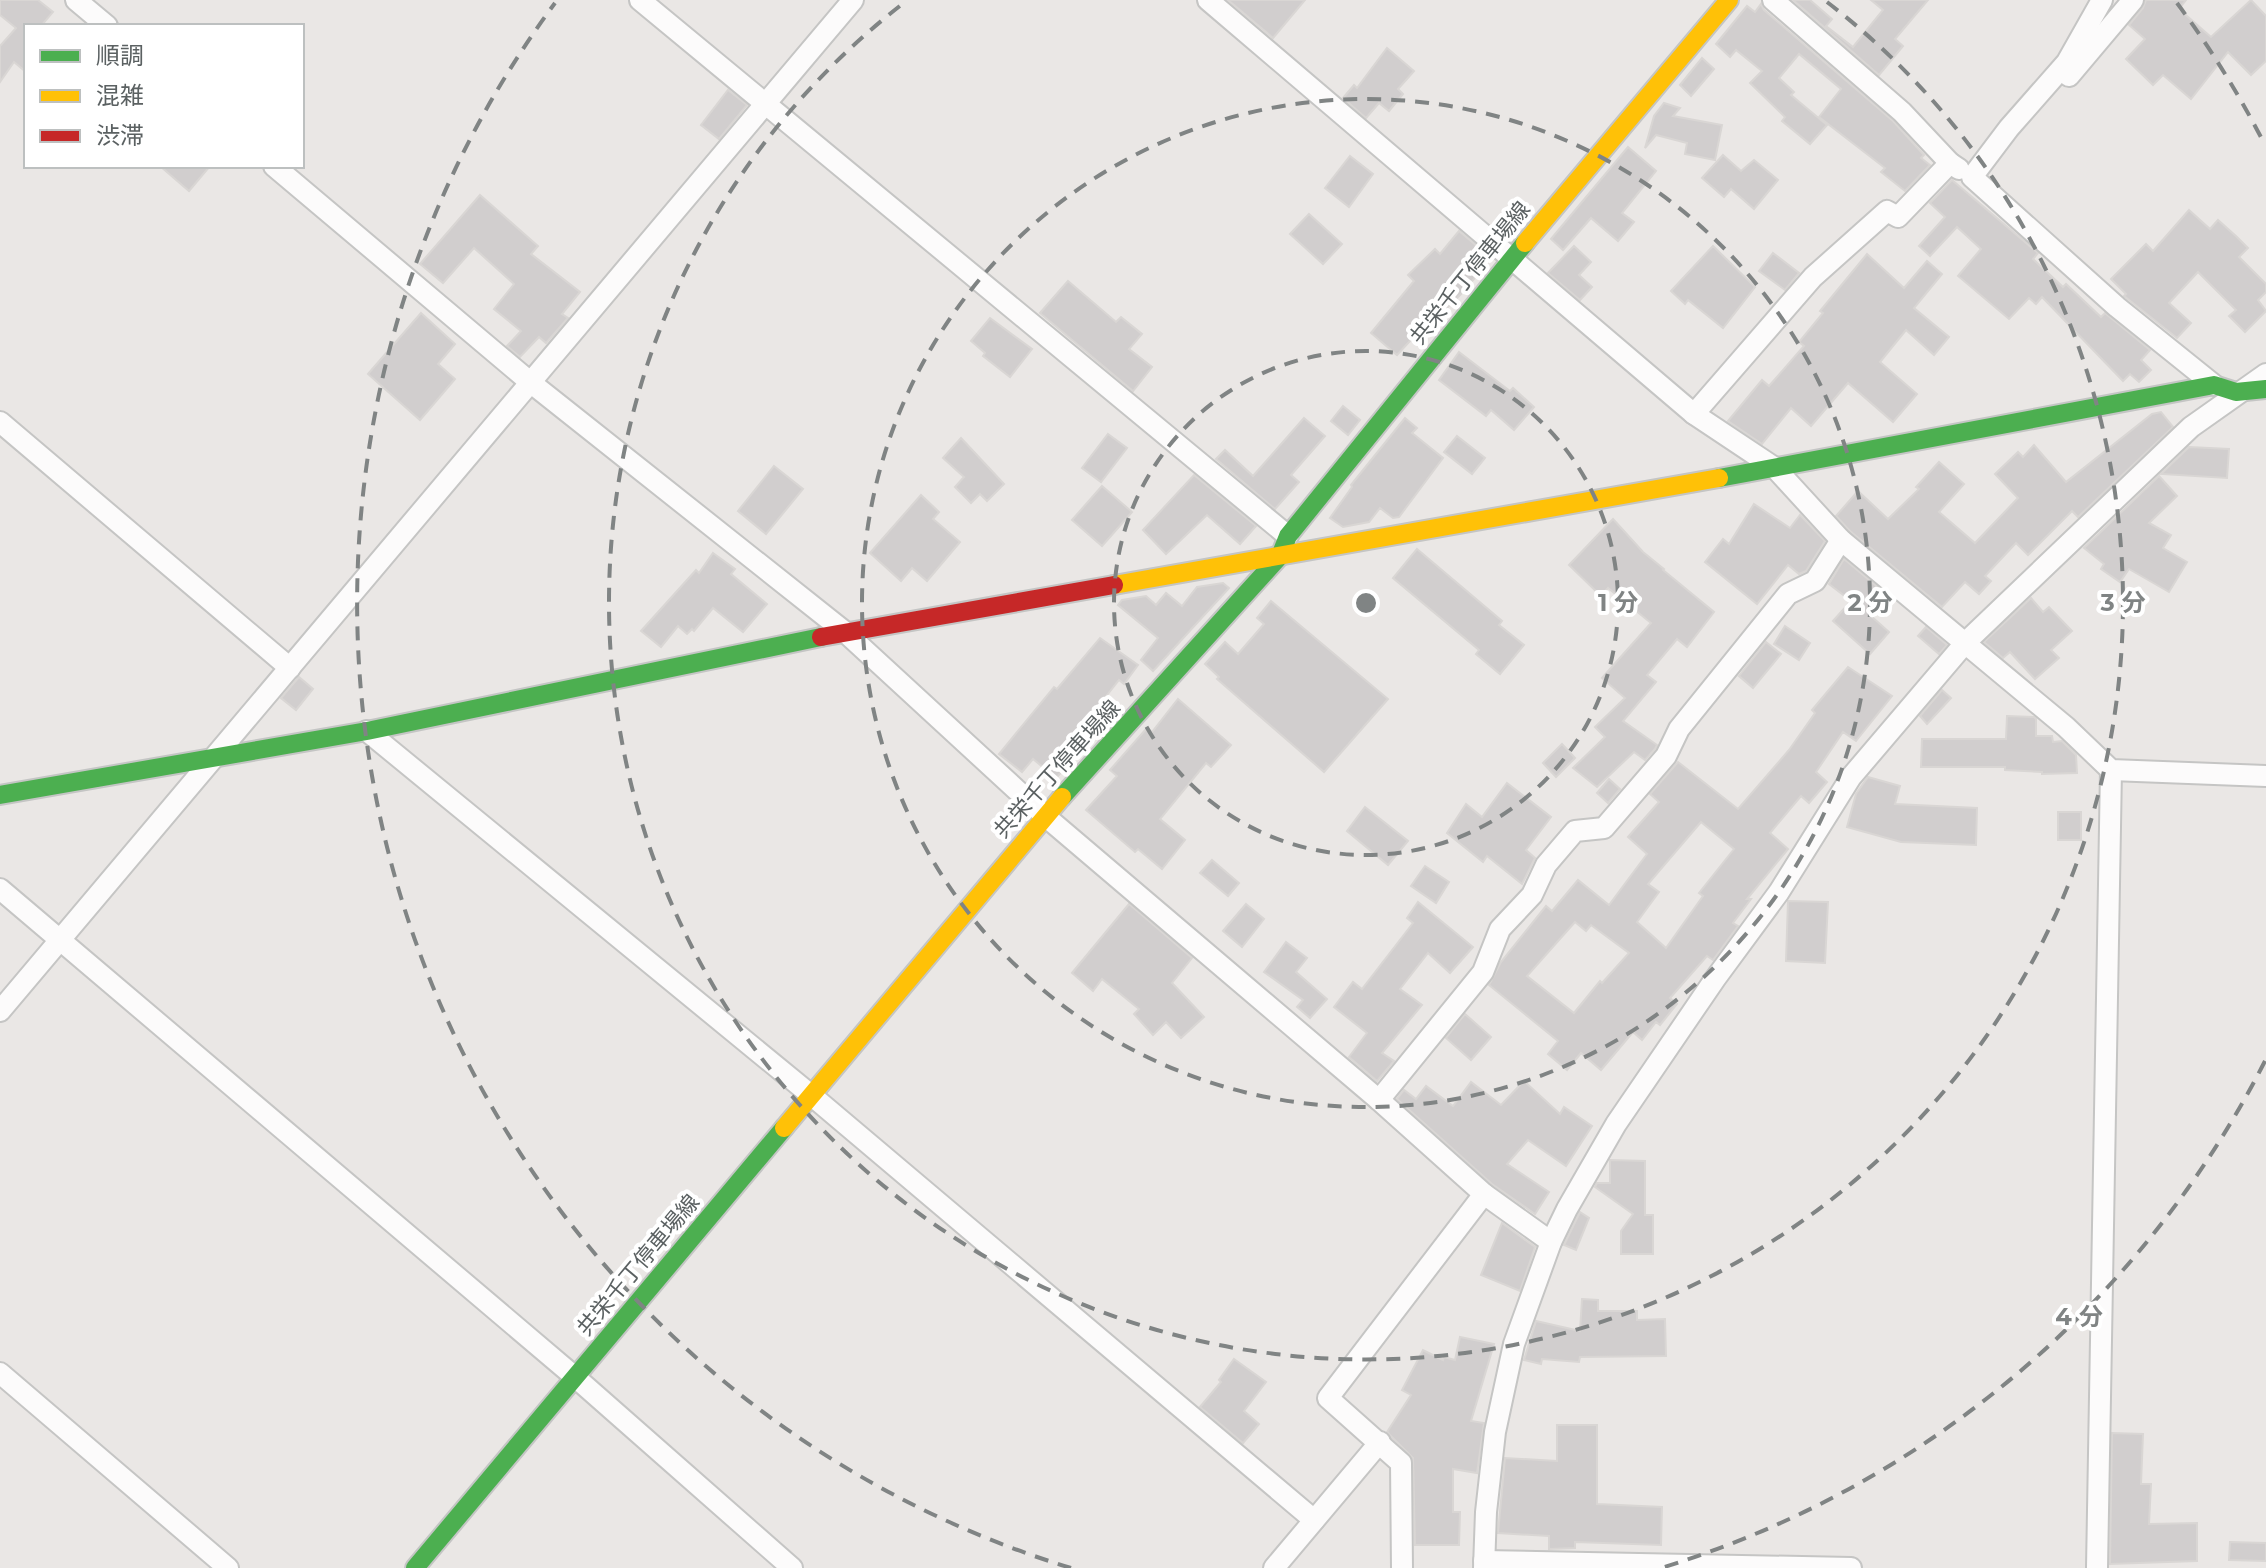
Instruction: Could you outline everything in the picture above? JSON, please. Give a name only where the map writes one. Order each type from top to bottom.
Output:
[{"type":"street","points":[[76,0],[105,24]]},
{"type":"street","points":[[640,0],[1288,536]]},
{"type":"street","points":[[0,1011],[853,0]]},
{"type":"street","points":[[1208,0],[1694,414],[1775,468],[1841,540],[2066,727],[2111,770],[2266,776]]},
{"type":"street","name":"共栄千丁停車場線","points":[[415,1568],[1045,816],[1280,556],[1288,536],[1512,259],[1729,0]]},
{"type":"street","points":[[1773,0],[1902,112],[1950,163],[1975,180],[2117,307],[2214,385],[2236,392],[2266,389]]},
{"type":"street","points":[[1975,180],[2009,128],[2067,62],[2102,0]]},
{"type":"street","points":[[1975,180],[2133,0]]},
{"type":"street","points":[[1694,414],[1813,277],[1887,211],[1898,217],[1950,163]]},
{"type":"street","points":[[276,168],[530,382],[845,632],[1045,816],[1379,1100],[1484,1194],[1551,1242]]},
{"type":"street","points":[[1851,1568],[1484,1565],[1495,1432],[1514,1344],[1551,1242],[1616,1124],[1779,892],[1851,777],[1966,642],[2171,446],[2236,392],[2266,374]]},
{"type":"street","points":[[0,795],[367,731],[845,632],[1775,468],[2214,385]]},
{"type":"street","points":[[0,422],[290,668]]},
{"type":"street","points":[[1379,1100],[1483,972],[1500,929],[1532,895],[1546,865],[1575,831],[1604,828],[1632,798],[1666,756],[1679,729],[1788,594],[1815,581],[1841,540]]},
{"type":"street","points":[[367,731],[811,1095],[1314,1520]]},
{"type":"street","points":[[2097,1568],[2111,770]]},
{"type":"street","points":[[0,889],[575,1377],[792,1568]]},
{"type":"street","points":[[1402,1568],[1401,1463],[1328,1398],[1484,1194]]},
{"type":"street","points":[[0,1373],[228,1568]]},
{"type":"street","points":[[1274,1568],[1380,1442]]},
{"type":"building","points":[[0,0],[38,0],[53,12],[43,24],[24,24],[24,70],[14,62],[0,82],[0,46],[16,28],[0,15]]},
{"type":"building","points":[[1228,0],[1305,0],[1273,38]]},
{"type":"building","points":[[1793,0],[1810,0],[1832,19],[1826,26],[1853,47],[1883,10],[1871,0],[1928,0],[1895,39],[1903,46],[1879,75]]},
{"type":"building","points":[[2146,0],[2186,0],[2179,9],[2211,37],[2251,0],[2266,16],[2266,61],[2251,75],[2228,52],[2191,99],[2163,75],[2153,85],[2126,59],[2145,39],[2129,25]]},
{"type":"building","points":[[1761,4],[1764,10],[1893,121],[1924,155],[1921,158],[1930,165],[1905,191],[1881,172],[1885,168],[1819,117],[1841,89],[1799,54],[1779,78],[1794,92],[1791,95],[1827,125],[1810,144],[1782,121],[1785,117],[1750,83],[1762,71],[1736,50],[1730,57],[1716,44],[1747,6],[1755,12]]},
{"type":"building","points":[[1387,48],[1414,71],[1398,89],[1403,94],[1389,111],[1379,103],[1366,118],[1343,98],[1354,85],[1357,88]]},
{"type":"building","points":[[1702,58],[1714,69],[1691,96],[1680,85]]},
{"type":"building","points":[[728,90],[747,105],[719,139],[701,125]]},
{"type":"building","points":[[1664,103],[1680,108],[1673,116],[1722,125],[1715,160],[1685,154],[1687,143],[1656,135],[1645,148],[1654,116]]},
{"type":"building","points":[[1628,147],[1656,171],[1622,213],[1634,222],[1618,241],[1591,218],[1563,250],[1551,239]]},
{"type":"building","points":[[1723,155],[1741,171],[1754,160],[1778,180],[1754,209],[1731,189],[1724,197],[1702,178]]},
{"type":"building","points":[[1350,156],[1373,174],[1349,207],[1325,188]]},
{"type":"building","points":[[162,168],[208,168],[189,191]]},
{"type":"building","points":[[1952,180],[2038,253],[2033,259],[2063,287],[2066,284],[2101,317],[2105,313],[2150,350],[2141,360],[2151,370],[2139,382],[2130,374],[2123,381],[2042,297],[2036,304],[2029,298],[2009,319],[1958,276],[1981,249],[1957,227],[1930,256],[1919,246],[1945,217],[1930,203]]},
{"type":"building","points":[[480,195],[538,246],[531,254],[580,292],[562,314],[568,318],[546,343],[539,337],[520,357],[507,346],[521,331],[494,309],[514,284],[474,248],[443,283],[420,264]]},
{"type":"building","points":[[2189,210],[2210,229],[2218,220],[2237,237],[2248,248],[2239,257],[2266,284],[2266,292],[2258,300],[2266,311],[2245,332],[2229,316],[2236,310],[2198,272],[2169,303],[2191,323],[2177,338],[2124,296],[2126,294],[2111,279],[2146,244],[2153,251]]},
{"type":"building","points":[[1309,214],[1342,244],[1323,264],[1290,234]]},
{"type":"building","points":[[1459,231],[1491,258],[1464,291],[1445,310],[1442,306],[1397,355],[1371,333],[1414,281],[1408,275],[1435,249],[1440,254]]},
{"type":"building","points":[[1574,246],[1591,262],[1579,275],[1592,287],[1580,300],[1548,273]]},
{"type":"building","points":[[1713,246],[1755,287],[1723,328],[1688,300],[1685,304],[1671,291]]},
{"type":"building","points":[[1773,253],[1799,273],[1785,290],[1759,271]]},
{"type":"building","points":[[1867,254],[1904,288],[1927,261],[1942,274],[1914,308],[1949,337],[1934,355],[1906,330],[1880,362],[1917,394],[1893,422],[1848,383],[1811,426],[1791,408],[1762,444],[1728,421],[1762,380],[1769,386],[1804,346],[1799,342],[1823,313],[1820,311]]},
{"type":"building","points":[[1068,281],[1116,322],[1121,317],[1142,334],[1129,349],[1152,367],[1133,391],[1040,313]]},
{"type":"building","points":[[421,313],[455,344],[438,364],[455,379],[420,420],[368,374]]},
{"type":"building","points":[[990,318],[1032,349],[1010,377],[983,356],[985,353],[971,341]]},
{"type":"building","points":[[1459,352],[1510,391],[1513,388],[1534,407],[1514,430],[1491,410],[1486,416],[1439,380]]},
{"type":"building","points":[[1343,406],[1360,420],[1348,435],[1331,421]]},
{"type":"building","points":[[2161,412],[2173,427],[2078,517],[2072,511],[2028,555],[2016,543],[1985,576],[1991,581],[1979,594],[1965,582],[1942,607],[1836,516],[1858,491],[1888,519],[1919,489],[1916,487],[1939,462],[1964,484],[1939,512],[1975,543],[2018,498],[1995,474],[2018,452],[2023,457],[2034,445],[2066,482],[2152,414]]},
{"type":"building","points":[[1304,418],[1325,436],[1291,475],[1299,482],[1275,509],[1216,459],[1225,450],[1253,476]]},
{"type":"building","points":[[1405,418],[1417,428],[1412,433],[1443,458],[1399,517],[1393,518],[1380,508],[1369,522],[1343,527],[1330,518],[1351,485]]},
{"type":"building","points":[[1108,434],[1127,448],[1101,482],[1082,468]]},
{"type":"building","points":[[1457,436],[1485,458],[1472,474],[1444,452]]},
{"type":"building","points":[[961,438],[1004,484],[987,501],[980,494],[971,503],[955,487],[964,477],[943,458]]},
{"type":"building","points":[[2189,447],[2229,449],[2227,478],[2161,474]]},
{"type":"building","points":[[774,466],[803,489],[766,534],[738,511]]},
{"type":"building","points":[[1194,475],[1256,526],[1240,544],[1207,515],[1166,554],[1143,530]]},
{"type":"building","points":[[2159,476],[2177,496],[2149,523],[2171,535],[2163,548],[2187,562],[2169,592],[2129,569],[2120,582],[2101,569],[2104,564],[2084,548]]},
{"type":"building","points":[[1102,486],[1132,512],[1102,546],[1072,520]]},
{"type":"building","points":[[921,495],[939,512],[933,519],[960,542],[927,581],[912,568],[901,581],[870,553]]},
{"type":"building","points":[[1754,504],[1790,528],[1800,515],[1825,541],[1806,571],[1799,574],[1788,565],[1757,604],[1705,562],[1723,539],[1729,544]]},
{"type":"building","points":[[1613,519],[1643,552],[1714,612],[1687,647],[1677,639],[1647,675],[1656,682],[1623,721],[1657,745],[1655,749],[1645,760],[1634,752],[1597,787],[1573,768],[1605,737],[1595,727],[1625,698],[1602,678],[1651,623],[1608,588],[1601,596],[1569,565]]},
{"type":"building","points":[[1417,549],[1502,621],[1499,625],[1524,645],[1500,674],[1476,654],[1479,650],[1393,578]]},
{"type":"building","points":[[713,553],[735,569],[731,574],[767,604],[743,632],[713,608],[694,631],[692,629],[687,634],[678,626],[661,647],[641,631],[696,570],[699,573]]},
{"type":"building","points":[[1844,559],[1887,595],[1871,616],[1889,632],[1870,654],[1833,621],[1851,601],[1829,584]]},
{"type":"building","points":[[1223,583],[1229,588],[1153,671],[1141,660],[1158,638],[1118,605],[1122,600],[1146,596],[1156,605],[1166,593],[1182,606],[1197,587]]},
{"type":"building","points":[[2031,598],[2043,612],[2049,607],[2072,631],[2051,650],[2059,658],[2035,679],[2010,652],[2003,658],[1984,642]]},
{"type":"building","points":[[1271,601],[1388,699],[1324,772],[1217,679],[1219,677],[1205,664],[1225,642],[1238,654],[1264,624],[1257,618]]},
{"type":"building","points":[[1785,626],[1810,643],[1799,660],[1774,644]]},
{"type":"building","points":[[1926,627],[1947,645],[1939,654],[1918,636]]},
{"type":"building","points":[[1100,638],[1138,665],[1124,684],[1119,680],[1089,718],[1101,728],[1056,778],[1033,759],[1022,772],[999,754],[1054,687],[1057,689]]},
{"type":"building","points":[[1766,642],[1781,654],[1753,688],[1739,676]]},
{"type":"building","points":[[1848,667],[1892,696],[1856,741],[1843,732],[1816,772],[1827,782],[1809,803],[1801,796],[1770,833],[1788,849],[1747,899],[1751,899],[1733,923],[1738,926],[1713,960],[1707,956],[1670,998],[1677,1004],[1660,1025],[1656,1022],[1642,1040],[1633,1032],[1601,1070],[1581,1053],[1567,1070],[1548,1054],[1558,1041],[1489,985],[1501,962],[1546,906],[1552,911],[1578,880],[1609,905],[1647,854],[1628,837],[1659,802],[1650,794],[1678,762],[1738,809],[1789,750],[1815,713],[1812,710]],"holes":[[[1701,822],[1734,849],[1699,893],[1703,896],[1666,948],[1637,922],[1659,892],[1648,884]],[[1575,922],[1586,931],[1591,925],[1629,953],[1602,983],[1600,981],[1574,1013],[1527,976]]]},
{"type":"building","points":[[299,677],[313,689],[296,710],[281,698]]},
{"type":"building","points":[[1942,690],[1951,698],[1927,724],[1920,716]]},
{"type":"building","points":[[1178,699],[1231,745],[1211,767],[1206,763],[1160,819],[1185,840],[1162,869],[1138,849],[1135,852],[1086,810],[1117,776],[1110,770],[1147,728],[1152,732]]},
{"type":"building","points":[[2007,716],[2034,717],[2036,736],[2052,736],[2053,742],[2062,741],[2076,755],[2077,773],[2042,774],[2005,770],[2005,767],[1921,767],[1922,739],[2006,739]]},
{"type":"building","points":[[1562,744],[1575,758],[1556,777],[1543,763]]},
{"type":"building","points":[[1868,777],[1900,786],[1895,804],[1977,808],[1976,845],[1901,842],[1847,827],[1856,794]]},
{"type":"building","points":[[1609,779],[1620,789],[1608,803],[1597,793]]},
{"type":"building","points":[[1507,783],[1551,817],[1526,850],[1535,858],[1522,884],[1487,856],[1483,862],[1447,833],[1466,804],[1482,817]]},
{"type":"building","points":[[1365,807],[1408,841],[1388,865],[1347,831]]},
{"type":"building","points":[[2058,812],[2081,812],[2081,840],[2058,840]]},
{"type":"building","points":[[1212,860],[1239,883],[1228,896],[1200,873]]},
{"type":"building","points":[[1425,866],[1449,882],[1436,903],[1411,886]]},
{"type":"building","points":[[1788,901],[1828,902],[1825,963],[1786,961]]},
{"type":"building","points":[[1418,902],[1473,947],[1450,973],[1428,953],[1400,989],[1422,1005],[1382,1053],[1394,1061],[1377,1081],[1349,1057],[1367,1033],[1334,1007],[1353,982],[1362,989],[1413,923],[1407,918]]},
{"type":"building","points":[[1129,904],[1192,958],[1172,983],[1204,1017],[1181,1038],[1166,1022],[1153,1035],[1134,1014],[1139,1009],[1102,979],[1093,991],[1072,973]]},
{"type":"building","points":[[1246,904],[1264,919],[1242,947],[1223,931]]},
{"type":"building","points":[[1286,942],[1307,958],[1296,972],[1327,999],[1310,1018],[1297,1007],[1303,1000],[1264,972]]},
{"type":"building","points":[[1465,1014],[1491,1037],[1471,1060],[1446,1038]]},
{"type":"building","points":[[1524,1081],[1560,1114],[1564,1107],[1592,1126],[1566,1166],[1528,1140],[1507,1164],[1549,1192],[1535,1214],[1492,1184],[1397,1099],[1404,1090],[1416,1099],[1426,1086],[1453,1106],[1471,1082],[1501,1105]]},
{"type":"building","points":[[1610,1160],[1645,1161],[1645,1215],[1653,1215],[1653,1254],[1621,1254],[1621,1231],[1633,1214],[1595,1187],[1597,1183],[1610,1183]]},
{"type":"building","points":[[1580,1212],[1589,1218],[1576,1250],[1564,1245]]},
{"type":"building","points":[[1502,1223],[1535,1247],[1520,1291],[1481,1275]]},
{"type":"building","points":[[1582,1299],[1598,1300],[1598,1311],[1637,1311],[1637,1320],[1665,1319],[1666,1356],[1580,1357],[1579,1362],[1542,1359],[1541,1364],[1524,1360],[1536,1321],[1580,1331]]},
{"type":"building","points":[[1460,1337],[1494,1344],[1471,1421],[1484,1423],[1477,1473],[1453,1469],[1453,1512],[1460,1512],[1459,1545],[1415,1545],[1413,1458],[1387,1432],[1411,1395],[1402,1390],[1423,1350],[1443,1360],[1444,1357],[1455,1360]]},
{"type":"building","points":[[1234,1359],[1266,1382],[1244,1411],[1259,1424],[1243,1443],[1200,1407],[1221,1382],[1219,1380]]},
{"type":"building","points":[[1557,1425],[1597,1425],[1597,1504],[1662,1507],[1661,1545],[1575,1542],[1575,1548],[1549,1549],[1549,1536],[1498,1533],[1505,1458],[1557,1461]]},
{"type":"building","points":[[2112,1433],[2143,1434],[2141,1484],[2151,1484],[2149,1524],[2197,1523],[2197,1561],[2110,1564]]},
{"type":"building","points":[[2230,1542],[2266,1543],[2266,1561],[2229,1560]]},
{"type":"traffic: fast","points":[[1062,797],[1280,556],[1288,536],[1525,243]]},
{"type":"traffic: fast","points":[[1719,478],[2214,385],[2236,392],[2266,389]]},
{"type":"traffic: fast","points":[[0,795],[367,731],[821,637]]},
{"type":"traffic: fast","points":[[415,1568],[784,1128]]},
{"type":"traffic: slow","points":[[1525,243],[1729,0]]},
{"type":"traffic: slow","points":[[1114,585],[1719,478]]},
{"type":"traffic: slow","points":[[784,1128],[1062,797]]},
{"type":"traffic: jam","points":[[821,637],[1114,585]]}]
